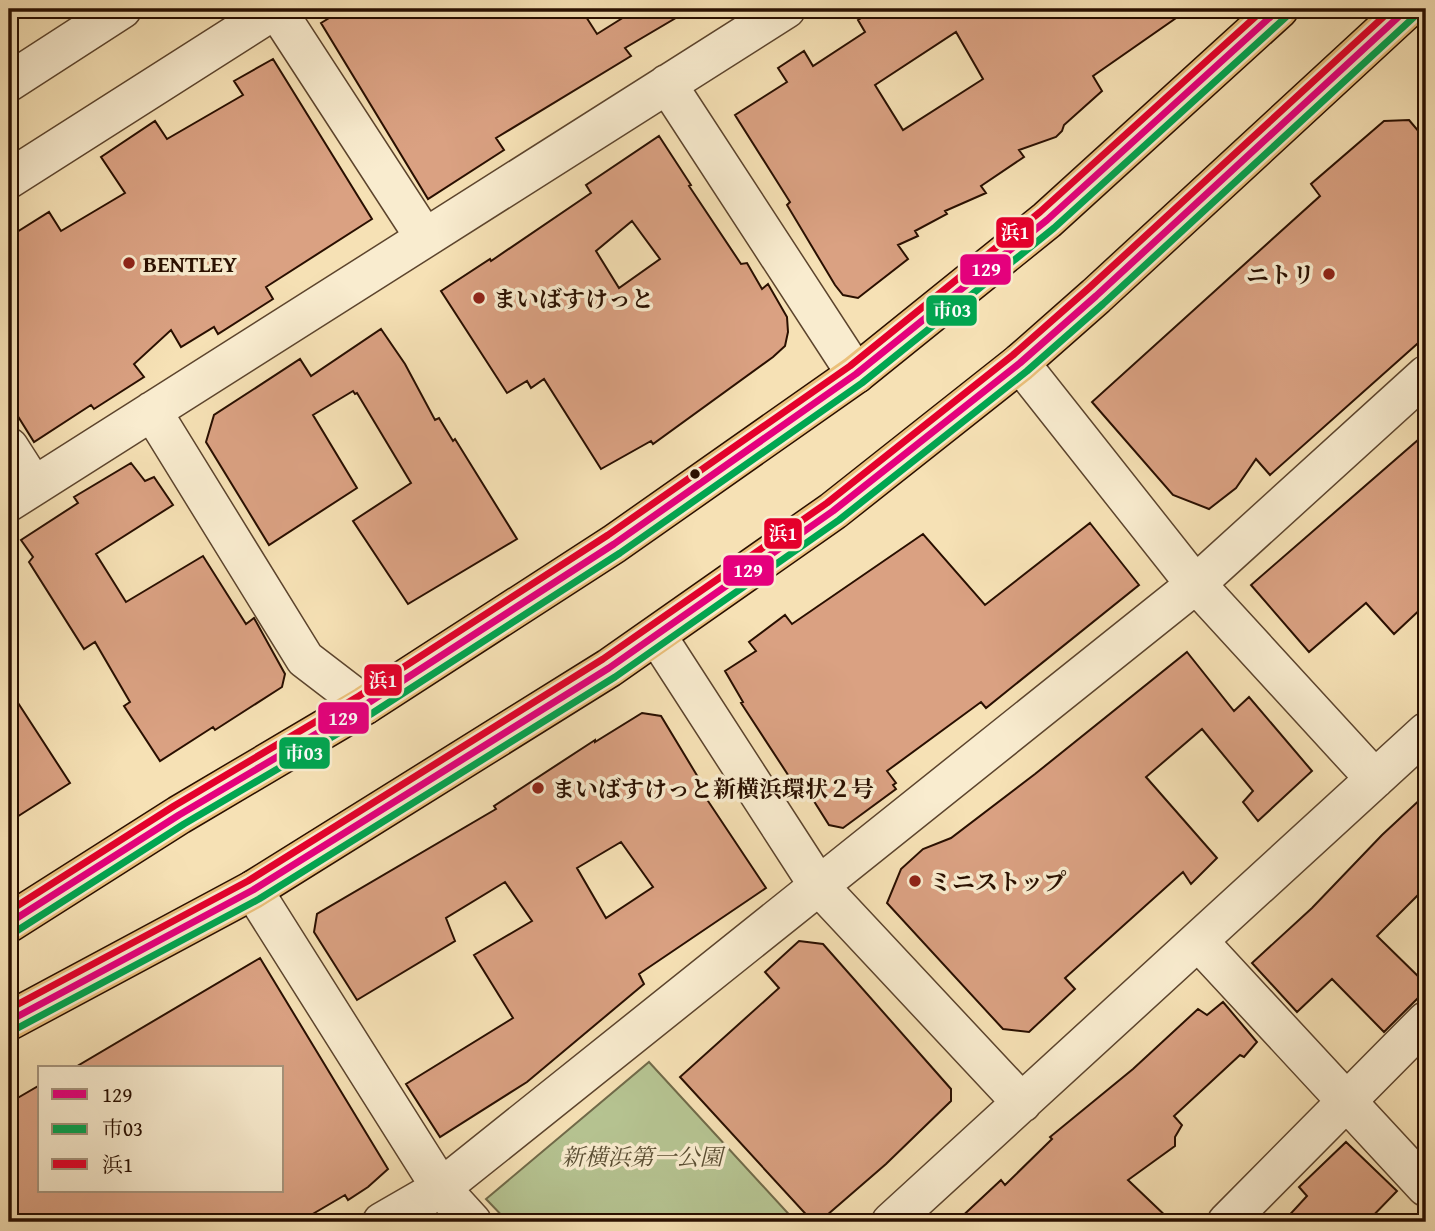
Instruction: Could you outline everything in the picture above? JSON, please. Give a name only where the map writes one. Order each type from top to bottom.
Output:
[{"type":"main road","points":[[9,923],[179,815],[365,705],[614,544],[856,374],[1047,220],[1279,9]]},
{"type":"main road","points":[[9,1021],[253,890],[597,676],[833,511],[1020,363],[1407,9]]},
{"type":"street","points":[[9,82],[122,9]]},
{"type":"street","points":[[9,179],[276,9],[425,238]]},
{"type":"street","points":[[9,447],[21,494],[786,9]]},
{"type":"street","points":[[667,84],[856,374]]},
{"type":"street","points":[[1020,363],[1196,584],[1375,779]]},
{"type":"street","points":[[382,1222],[441,1188],[1196,584],[1426,375]]},
{"type":"street","points":[[152,411],[306,659],[365,705]]},
{"type":"street","points":[[657,636],[818,885],[1022,1103]]},
{"type":"street","points":[[891,1222],[1426,732]]},
{"type":"street","points":[[253,890],[441,1188],[472,1222]]},
{"type":"street","points":[[1198,942],[1426,1186]]},
{"type":"street","points":[[1227,1222],[1426,1021]]},
{"type":"green space","name":"新横浜第一公園","points":[[649,1062],[796,1222],[508,1222],[486,1199]]},
{"type":"building","points":[[344,9],[581,9],[597,34],[637,9],[691,9],[625,48],[631,56],[496,138],[504,150],[428,199],[321,23]]},
{"type":"building","points":[[876,9],[1189,9],[1093,76],[1102,91],[1064,125],[1056,137],[1019,150],[1024,157],[981,186],[986,193],[945,211],[947,214],[915,231],[918,236],[898,245],[908,259],[858,298],[843,295],[835,285],[787,205],[790,202],[735,115],[787,82],[778,68],[804,51],[813,66],[865,32],[858,20]],"holes":[[[956,32],[983,79],[903,130],[875,85]]]},
{"type":"building","points":[[273,59],[372,219],[266,287],[273,299],[218,334],[214,327],[181,347],[171,330],[134,364],[144,377],[94,409],[91,405],[34,442],[9,402],[9,237],[49,212],[61,231],[125,193],[101,157],[155,121],[167,139],[243,95],[234,81]]},
{"type":"building","points":[[1409,120],[1426,140],[1426,336],[1270,475],[1256,459],[1236,488],[1209,509],[1173,495],[1092,402],[1320,196],[1311,184],[1384,121]]},
{"type":"building","points":[[659,136],[741,264],[747,263],[762,289],[768,284],[787,317],[788,332],[785,346],[773,357],[653,444],[651,441],[601,469],[544,379],[531,388],[527,381],[507,393],[441,291],[490,259],[491,261],[591,193],[586,185]],"holes":[[[632,221],[660,259],[619,288],[596,251]]]},
{"type":"building","points":[[381,329],[405,364],[435,420],[439,418],[453,441],[455,439],[517,539],[408,604],[353,521],[411,483],[357,393],[353,391],[313,415],[357,488],[269,545],[206,442],[214,415],[300,359],[311,376]]},
{"type":"building","points":[[1426,433],[1426,604],[1394,634],[1366,603],[1309,652],[1251,585]]},
{"type":"building","points":[[131,463],[145,481],[154,477],[173,505],[96,554],[126,602],[203,556],[246,624],[254,618],[285,674],[282,687],[160,761],[124,706],[130,702],[95,642],[84,649],[29,562],[33,557],[21,540],[78,503],[74,497]]},
{"type":"building","points":[[1090,523],[1139,585],[986,708],[981,702],[887,771],[896,783],[893,785],[896,789],[843,828],[829,825],[800,779],[794,784],[741,703],[743,702],[725,671],[756,651],[749,642],[785,615],[792,624],[923,534],[985,605]]},
{"type":"building","points":[[1187,652],[1234,711],[1249,697],[1312,771],[1258,821],[1243,802],[1253,791],[1202,729],[1146,777],[1217,858],[1191,884],[1183,872],[1065,978],[1075,989],[1029,1032],[1003,1029],[887,903],[901,869],[923,849],[951,838]]},
{"type":"building","points":[[9,689],[70,783],[9,822]]},
{"type":"building","points":[[642,713],[661,716],[704,787],[700,789],[766,888],[639,974],[644,984],[527,1082],[440,1137],[406,1084],[513,1018],[474,955],[532,921],[505,882],[446,918],[455,941],[357,1000],[314,932],[317,914],[496,809],[494,806]],"holes":[[[621,842],[653,887],[606,918],[577,868]]]},
{"type":"building","points":[[1426,794],[1426,887],[1377,936],[1426,984],[1426,990],[1384,1032],[1332,979],[1297,1012],[1252,963],[1312,908],[1382,835]]},
{"type":"building","points":[[799,941],[823,944],[951,1089],[951,1101],[886,1164],[819,1222],[813,1222],[680,1077],[779,988],[765,972]]},
{"type":"building","points":[[260,958],[388,1169],[348,1200],[345,1195],[299,1222],[9,1222],[9,1103],[38,1086],[38,1192],[284,1192],[284,1066],[77,1066]]},
{"type":"building","points":[[1223,1002],[1257,1042],[1244,1057],[1240,1055],[1174,1116],[1182,1125],[1175,1137],[1175,1146],[1128,1180],[1172,1222],[956,1222],[1001,1180],[1005,1185],[1052,1139],[1050,1137],[1133,1069],[1198,1009],[1207,1015]]},
{"type":"building","points":[[1346,1142],[1397,1191],[1367,1222],[1283,1222],[1307,1196],[1299,1187]]},
{"type":"transit line","name":"浜1","points":[[9,911],[174,806],[359,696],[608,535],[850,366],[1040,212],[1264,9]]},
{"type":"transit line","name":"129","points":[[9,923],[179,815],[365,705],[614,544],[856,374],[1047,220],[1279,9]]},
{"type":"transit line","name":"浜1","points":[[9,1009],[248,881],[603,659],[827,503],[1013,355],[1392,9]]},
{"type":"transit line","name":"129","points":[[9,1021],[253,890],[609,668],[833,511],[1020,363],[1407,9]]},
{"type":"transit line","name":"市03","points":[[15,932],[184,824],[371,714],[620,553],[862,383],[1054,228],[1286,17]]},
{"type":"transit line","name":"市03","points":[[14,1030],[259,899],[615,677],[839,520],[1027,371],[1414,17]]},
{"type":"place","name":"BENTLEY","points":[[129,263]]},
{"type":"place","name":"ニトリ","points":[[1329,274]]},
{"type":"place","name":"まいばすけっと","points":[[479,298]]},
{"type":"place","name":"まいばすけっと新横浜環状２号","points":[[538,788]]},
{"type":"place","name":"ミニストップ","points":[[915,881]]}]
